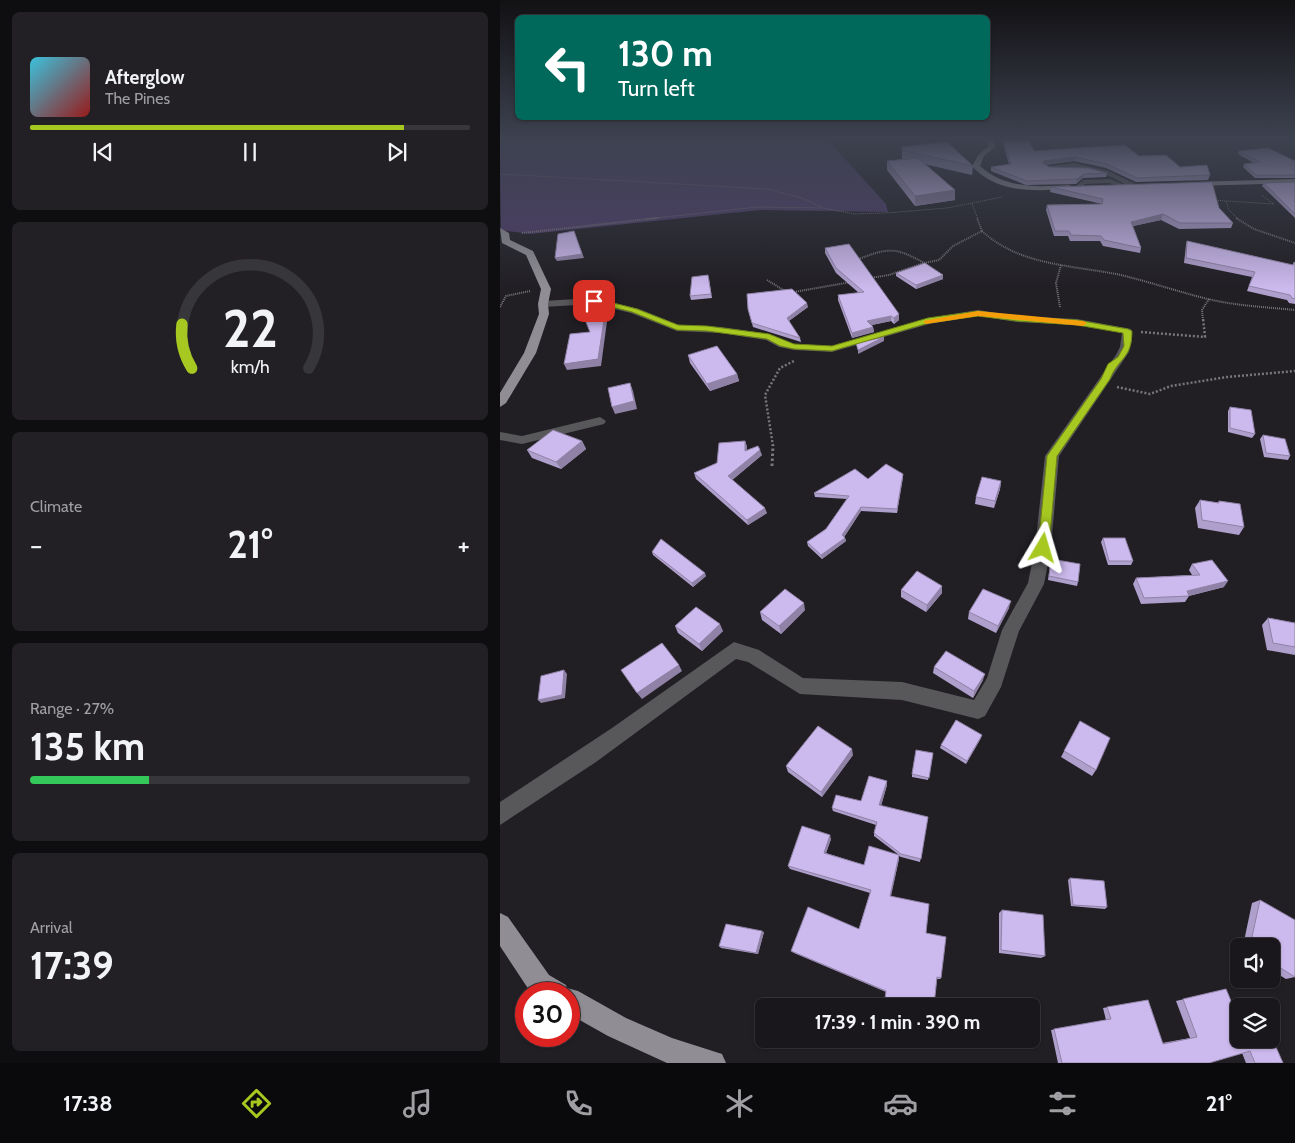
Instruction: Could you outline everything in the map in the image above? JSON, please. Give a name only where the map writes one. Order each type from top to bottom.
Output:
[{"type":"main road","points":[[1026,189],[1036,189]]},
{"type":"main road","points":[[500,404],[530,353],[544,314],[544,296],[530,253],[505,241],[503,233]]},
{"type":"main road","points":[[500,925],[539,982]]},
{"type":"main road","points":[[580,1006],[617,1027],[670,1050],[714,1063]]},
{"type":"street","points":[[500,814],[682,690],[734,650],[753,656],[800,686],[902,691],[978,710],[995,681],[1011,630],[1036,584],[1043,548],[1052,456],[1102,384],[1111,365],[1121,358],[1128,346],[1128,331],[1077,322],[1017,319],[978,314],[928,321],[832,348],[794,347],[769,337],[707,328],[677,328],[635,311],[594,301],[544,296]]},
{"type":"street","points":[[500,436],[522,440],[600,421]]},
{"type":"path","points":[[759,189],[802,198],[824,208]]},
{"type":"path","points":[[503,233],[758,207],[824,208],[867,214],[947,208],[999,198],[1026,189]]},
{"type":"path","points":[[1210,200],[1274,204],[1254,189]]},
{"type":"path","points":[[1226,201],[1227,210],[1238,222],[1295,243]]},
{"type":"path","points":[[972,204],[982,231],[990,241],[1015,252],[1061,265],[1122,276],[1209,299],[1243,305],[1295,310]]},
{"type":"path","points":[[865,279],[938,260],[953,246],[982,231]]},
{"type":"path","points":[[856,261],[875,253],[893,250],[903,251],[924,263]]},
{"type":"path","points":[[767,280],[781,290],[797,293],[856,281]]},
{"type":"path","points":[[500,307],[506,301],[506,296],[518,292],[544,296]]},
{"type":"path","points":[[1128,331],[1205,337],[1202,310],[1209,299]]},
{"type":"path","points":[[772,466],[775,446],[773,427],[764,395],[780,368],[796,360]]},
{"type":"path","points":[[1102,384],[1150,394],[1170,386],[1227,377],[1295,371]]},
{"type":"shaded area","points":[[501,189],[872,189],[886,204],[888,212],[760,210],[530,234],[501,230]]},
{"type":"building","points":[[909,189],[955,190],[915,196]]},
{"type":"building","points":[[1058,189],[1214,189],[1219,208],[1233,223],[1180,223],[1163,214],[1131,222],[1141,248],[1104,240],[1101,236],[1071,235],[1069,231],[1055,231],[1047,205],[1102,204],[1103,199]]},
{"type":"building","points":[[1270,189],[1295,189],[1295,214]]},
{"type":"building","points":[[574,231],[582,254],[555,258],[558,234]]},
{"type":"building","points":[[1187,241],[1293,265],[1294,262],[1295,299],[1290,295],[1249,286],[1255,272],[1186,258]]},
{"type":"building","points":[[849,244],[899,314],[894,318],[891,316],[867,321],[873,327],[852,333],[838,295],[864,292],[836,268],[825,248]]},
{"type":"building","points":[[925,263],[943,275],[916,285],[896,273]]},
{"type":"building","points":[[708,275],[711,294],[690,296],[692,277]]},
{"type":"building","points":[[792,289],[807,303],[787,318],[800,338],[752,323],[748,309],[747,294]]},
{"type":"building","points":[[591,299],[603,302],[606,307],[598,359],[564,364],[570,334],[590,332],[577,300]]},
{"type":"building","points":[[884,337],[858,350],[856,343]]},
{"type":"building","points":[[717,346],[737,374],[707,384],[688,355]]},
{"type":"building","points":[[630,383],[634,401],[612,407],[608,388]]},
{"type":"building","points":[[1230,407],[1251,410],[1255,434],[1230,428]]},
{"type":"building","points":[[553,430],[582,441],[556,462],[527,450]]},
{"type":"building","points":[[1263,435],[1285,439],[1290,456],[1266,453]]},
{"type":"building","points":[[745,441],[745,451],[758,446],[760,450],[728,476],[765,508],[747,520],[694,473],[717,463],[719,443]]},
{"type":"building","points":[[886,464],[903,474],[897,509],[861,507],[842,535],[845,538],[821,555],[807,542],[826,529],[849,496],[814,493],[855,469],[868,479]]},
{"type":"building","points":[[982,477],[1001,481],[995,501],[976,497]]},
{"type":"building","points":[[1200,500],[1240,504],[1244,527],[1202,520]]},
{"type":"building","points":[[1103,538],[1125,538],[1133,561],[1109,561]]},
{"type":"building","points":[[661,539],[705,573],[692,583],[652,552]]},
{"type":"building","points":[[1051,559],[1080,564],[1078,582],[1049,576]]},
{"type":"building","points":[[1212,560],[1228,581],[1187,591],[1189,596],[1144,598],[1136,578],[1200,575],[1192,564]]},
{"type":"building","points":[[917,571],[942,586],[927,605],[901,590]]},
{"type":"building","points":[[785,589],[804,603],[779,626],[760,612]]},
{"type":"building","points":[[983,589],[1011,601],[998,626],[969,612]]},
{"type":"building","points":[[696,607],[720,624],[699,644],[675,626]]},
{"type":"building","points":[[1268,618],[1295,623],[1295,647],[1273,643]]},
{"type":"building","points":[[662,643],[679,665],[637,693],[621,670]]},
{"type":"building","points":[[946,651],[985,674],[974,691],[934,667]]},
{"type":"building","points":[[564,670],[562,695],[538,700],[541,676]]},
{"type":"building","points":[[956,720],[982,735],[967,761],[941,745]]},
{"type":"building","points":[[1080,721],[1110,738],[1096,770],[1064,751]]},
{"type":"building","points":[[818,726],[852,749],[821,792],[786,766]]},
{"type":"building","points":[[916,750],[933,753],[929,778],[912,774]]},
{"type":"building","points":[[869,776],[887,781],[879,805],[928,817],[921,859],[901,854],[874,833],[877,822],[832,808],[836,795],[861,801]]},
{"type":"building","points":[[802,826],[830,835],[824,853],[864,865],[869,846],[899,855],[890,896],[929,904],[926,933],[946,937],[941,978],[937,977],[935,998],[885,998],[886,991],[791,951],[808,907],[859,929],[871,890],[788,866]]},
{"type":"building","points":[[1070,878],[1104,881],[1107,907],[1073,905]]},
{"type":"building","points":[[1260,900],[1295,920],[1295,977],[1280,968],[1280,938],[1252,938]]},
{"type":"building","points":[[1002,910],[1043,915],[1045,956],[1001,950]]},
{"type":"building","points":[[726,924],[762,931],[756,953],[719,946]]},
{"type":"building","points":[[1226,989],[1230,999],[1230,1048],[1276,1048],[1283,1063],[1255,1063],[1250,1051],[1209,1063],[1062,1063],[1054,1029],[1111,1019],[1107,1007],[1148,1000],[1163,1044],[1197,1037],[1183,999]]},
{"type":"slow traffic","points":[[926,321],[955,315],[978,314],[1017,319],[1083,323]]},
{"type":"route","points":[[594,301],[635,311],[677,328],[707,328],[769,337],[794,347],[832,348],[955,315],[978,314],[1017,319],[1077,322],[1128,331],[1128,346],[1121,358],[1111,365],[1106,379],[1052,456],[1043,548]]}]
